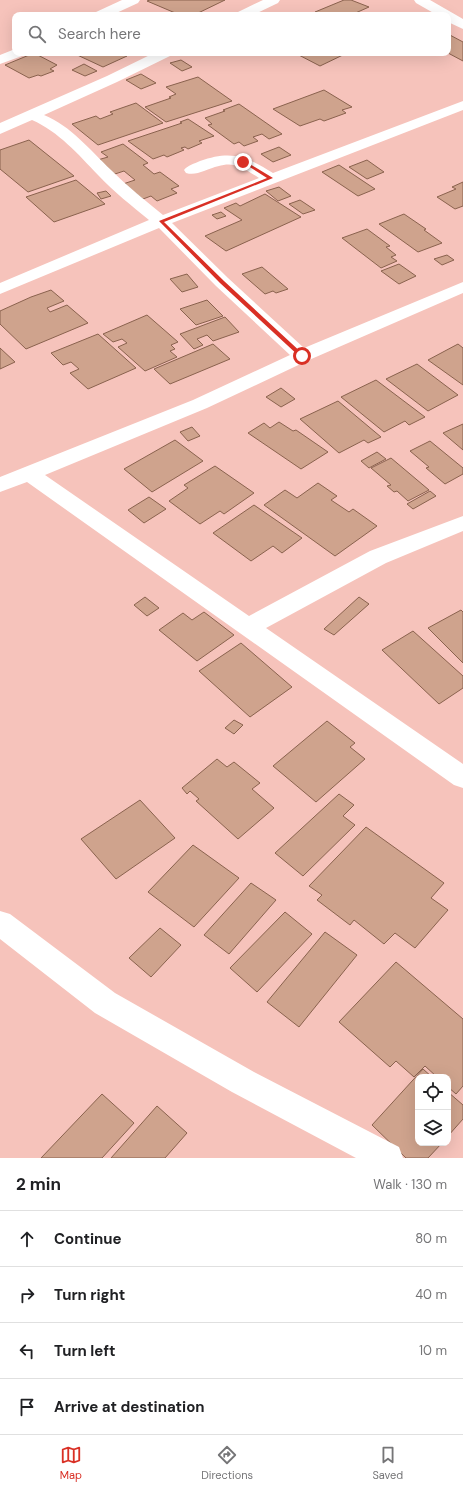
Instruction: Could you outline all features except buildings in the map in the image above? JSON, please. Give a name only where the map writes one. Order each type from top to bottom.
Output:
[{"type":"street","points":[[107,12],[133,0]]},
{"type":"street","points":[[249,12],[273,0]]},
{"type":"street","points":[[421,0],[440,12]]},
{"type":"street","points":[[451,18],[463,25]]},
{"type":"street","points":[[0,60],[12,55]]},
{"type":"street","points":[[0,129],[159,56]]},
{"type":"street","points":[[0,289],[161,221],[463,105]]},
{"type":"street","points":[[33,115],[49,122],[84,150],[128,195],[161,221],[222,282],[302,356]]},
{"type":"street","points":[[192,170],[216,161],[229,159],[243,162],[271,178]]},
{"type":"street","points":[[0,485],[200,404],[302,356],[463,287]]},
{"type":"street","points":[[28,473],[463,778]]},
{"type":"street","points":[[248,627],[378,557],[463,523]]},
{"type":"street","points":[[0,923],[104,1003],[244,1082],[388,1158]]},
{"type":"route","points":[[243,162],[271,178],[161,221],[222,282],[302,356]]}]
